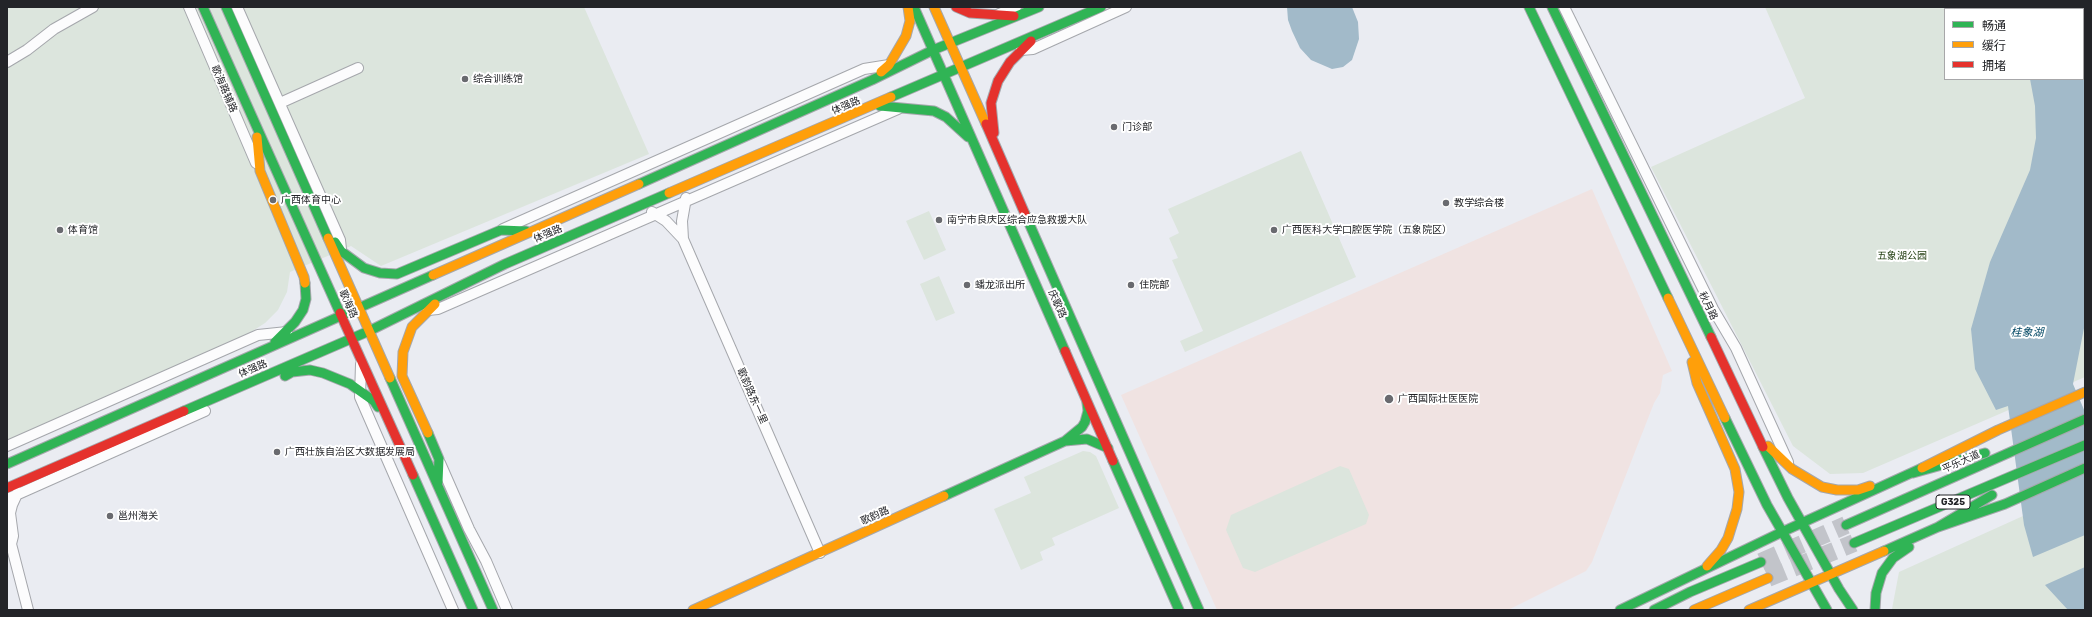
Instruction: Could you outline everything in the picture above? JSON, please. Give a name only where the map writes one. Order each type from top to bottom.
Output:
[{"type":"main road","name":"歌海路","points":[[203,7],[473,610]]},
{"type":"main road","name":"歌海路","points":[[226,7],[493,610]]},
{"type":"main road","points":[[872,80],[888,65],[906,36],[910,21],[908,7]]},
{"type":"main road","name":"庆歌路","points":[[914,7],[1179,610]]},
{"type":"main road","name":"庆歌路","points":[[934,7],[1199,610]]},
{"type":"main road","points":[[956,7],[970,13],[998,15]]},
{"type":"main road","name":"体强路","points":[[7,464],[341,317],[528,231],[872,80],[908,61],[1017,12],[1039,7]]},
{"type":"main road","name":"体强路","points":[[7,488],[369,331],[505,264],[944,76],[1100,7]]},
{"type":"main road","name":"秋月路","points":[[1529,7],[1560,47],[1803,524],[1831,576],[1853,610]]},
{"type":"main road","name":"秋月路","points":[[1552,7],[1562,27],[1560,47],[1686,337],[1767,505],[1827,610]]},
{"type":"main road","points":[[1558,7],[1562,27]]},
{"type":"main road","points":[[997,151],[992,123],[992,103],[994,91],[1003,72],[1038,34]]},
{"type":"main road","points":[[872,107],[902,107],[934,112],[946,117],[960,128],[981,158]]},
{"type":"main road","points":[[256,126],[260,171],[304,277],[306,299],[303,310],[286,332],[264,351]]},
{"type":"main road","points":[[1003,209],[1020,202]]},
{"type":"main road","points":[[324,227],[341,251],[364,268],[380,274],[397,274],[501,230],[528,231]]},
{"type":"main road","points":[[438,486],[439,459],[402,376],[403,352],[412,327],[448,292]]},
{"type":"main road","points":[[1686,337],[1697,383],[1735,469],[1739,492],[1738,509],[1728,538],[1721,550],[1703,570]]},
{"type":"main road","points":[[176,415],[205,411],[292,372],[310,370],[336,377],[361,390],[374,401],[388,422]]},
{"type":"main road","points":[[1620,610],[1782,532],[1803,524],[1913,473],[1998,430],[2085,392]]},
{"type":"main road","name":"歌韵路","points":[[1065,442],[1082,427],[1085,422],[1088,411],[1086,398]]},
{"type":"main road","name":"平乐大道","points":[[1846,525],[2085,419]]},
{"type":"main road","points":[[1758,436],[1792,470],[1822,487],[1838,490],[1858,490],[1913,473],[2041,439]]},
{"type":"main road","name":"歌韵路","points":[[693,610],[1065,442],[1087,439],[1108,448]]},
{"type":"main road","name":"G325","points":[[1854,543],[2085,445]]},
{"type":"main road","points":[[1875,610],[1879,581],[1893,558],[1938,527],[2052,460]]},
{"type":"main road","points":[[1749,610],[1831,576],[1938,527],[2005,504],[2085,468]]},
{"type":"main road","points":[[1654,610],[1690,592],[1761,562]]},
{"type":"main road","points":[[1694,610],[1768,578]]},
{"type":"street","points":[[7,62],[27,50],[54,29],[93,7]]},
{"type":"street","name":"歌海路辅路","points":[[188,7],[260,171]]},
{"type":"street","points":[[237,7],[340,240],[341,267]]},
{"type":"street","points":[[1001,51],[1033,49],[1126,7]]},
{"type":"street","points":[[1564,7],[1713,309],[1736,348],[1792,470]]},
{"type":"street","points":[[998,15],[1017,12]]},
{"type":"street","points":[[501,230],[864,69],[908,61]]},
{"type":"street","points":[[280,103],[358,68]]},
{"type":"street","points":[[406,313],[438,309],[902,107]]},
{"type":"street","name":"歌韵路东一里","points":[[691,184],[685,201],[682,221],[684,239],[820,552]]},
{"type":"street","name":"歌韵路东一里","points":[[639,207],[666,221],[684,239]]},
{"type":"street","points":[[7,446],[258,335],[313,329]]},
{"type":"street","points":[[361,362],[360,397],[453,610]]},
{"type":"street","points":[[7,498],[205,411]]},
{"type":"street","points":[[439,459],[469,530],[486,561],[507,610]]},
{"type":"street","points":[[28,479],[17,494],[10,513],[13,536],[9,542],[28,610]]},
{"type":"street","points":[[1820,600],[1823,610]]},
{"type":"shaded area","name":"广西国际壮医医院","points":[[1592,189],[1672,371],[1663,375],[1660,393],[1654,403],[1592,562],[1586,571],[1508,610],[1217,610],[1121,395]]},
{"type":"green space","name":"广西体育中心","points":[[7,7],[584,7],[649,154],[381,266],[351,246],[290,272],[287,292],[278,310],[265,323],[245,336],[7,443]]},
{"type":"green space","name":"五象湖公园","points":[[1765,7],[2085,7],[2085,377],[1863,473],[1830,474],[1793,446],[1651,167],[1805,98]]},
{"type":"green space","points":[[1301,151],[1356,277],[1185,352],[1180,341],[1203,331],[1172,260],[1178,258],[1169,238],[1179,233],[1168,209]]},
{"type":"green space","points":[[929,211],[946,250],[924,260],[906,221]]},
{"type":"green space","points":[[939,276],[955,313],[936,321],[920,284]]},
{"type":"green space","points":[[1083,451],[1090,452],[1096,456],[1119,508],[1052,538],[1055,545],[1040,552],[1043,560],[1021,570],[994,509],[1031,493],[1024,477]]},
{"type":"green space","points":[[1340,466],[1349,469],[1369,515],[1366,524],[1255,572],[1243,568],[1226,530],[1231,515]]},
{"type":"green space","points":[[2085,488],[2085,610],[1892,609],[1899,572]]},
{"type":"water","points":[[1287,7],[1352,7],[1358,22],[1359,39],[1352,60],[1343,67],[1332,69],[1311,60],[1300,48],[1292,31],[1288,20]]},
{"type":"water","name":"桂象湖","points":[[1993,7],[2085,7],[2085,323],[2073,384],[2085,412],[2085,535],[2033,557],[2024,525],[2008,406],[1996,410],[1975,369],[1971,329],[1990,262],[2030,170],[2036,138],[2035,106],[2030,80],[2084,80],[2084,8]]},
{"type":"water","points":[[2085,567],[2085,610],[2068,610],[2045,585]]},
{"type":"tunnel","points":[[1761,562],[1846,525]]},
{"type":"tunnel","points":[[1768,578],[1854,543]]},
{"type":"traffic: fast","points":[[203,7],[340,313]]},
{"type":"traffic: fast","points":[[226,7],[328,238]]},
{"type":"traffic: fast","points":[[914,7],[1065,351]]},
{"type":"traffic: fast","points":[[639,184],[872,80],[933,50],[1039,7]]},
{"type":"traffic: fast","points":[[891,97],[1101,7]]},
{"type":"traffic: fast","points":[[1529,7],[1668,298]]},
{"type":"traffic: fast","points":[[1552,7],[1711,337]]},
{"type":"traffic: fast","points":[[880,106],[934,111],[946,117],[968,137]]},
{"type":"traffic: fast","points":[[184,411],[369,331],[505,264],[669,193]]},
{"type":"traffic: fast","points":[[1025,214],[1199,610]]},
{"type":"traffic: fast","points":[[335,242],[341,251],[364,268],[380,273],[397,274],[501,230],[526,231]]},
{"type":"traffic: fast","points":[[7,464],[433,275]]},
{"type":"traffic: fast","points":[[275,342],[295,322],[303,310],[306,299],[305,283]]},
{"type":"traffic: fast","points":[[285,376],[292,372],[310,370],[323,373],[350,384],[374,401],[378,407]]},
{"type":"traffic: fast","points":[[390,378],[493,610]]},
{"type":"traffic: fast","points":[[1065,441],[1082,427],[1085,422],[1088,411],[1087,403]]},
{"type":"traffic: fast","points":[[1725,418],[1767,505],[1827,610]]},
{"type":"traffic: fast","points":[[1846,525],[2085,419]]},
{"type":"traffic: fast","points":[[428,433],[439,459],[438,482]]},
{"type":"traffic: fast","points":[[944,496],[1065,441],[1087,439],[1108,448]]},
{"type":"traffic: fast","points":[[1854,543],[2085,445]]},
{"type":"traffic: fast","points":[[1763,447],[1788,498],[1839,589],[1853,610]]},
{"type":"traffic: fast","points":[[1913,473],[1985,453]]},
{"type":"traffic: fast","points":[[1113,461],[1179,610]]},
{"type":"traffic: fast","points":[[1620,610],[1782,532],[1922,468]]},
{"type":"traffic: fast","points":[[1884,551],[1938,527],[2005,504],[2085,468]]},
{"type":"traffic: fast","points":[[413,475],[473,610]]},
{"type":"traffic: fast","points":[[1938,527],[1992,495]]},
{"type":"traffic: fast","points":[[1875,610],[1876,593],[1882,573],[1893,558],[1909,547]]},
{"type":"traffic: fast","points":[[1654,610],[1690,592],[1761,562]]},
{"type":"traffic: slow","points":[[881,72],[889,65],[906,36],[910,21],[908,7]]},
{"type":"traffic: slow","points":[[934,7],[986,124]]},
{"type":"traffic: slow","points":[[669,193],[891,97]]},
{"type":"traffic: slow","points":[[257,137],[260,171],[304,277],[305,283]]},
{"type":"traffic: slow","points":[[433,275],[639,184]]},
{"type":"traffic: slow","points":[[328,238],[390,378]]},
{"type":"traffic: slow","points":[[1668,298],[1725,418]]},
{"type":"traffic: slow","points":[[428,433],[402,376],[403,352],[412,327],[435,304]]},
{"type":"traffic: slow","points":[[1692,362],[1697,383],[1735,469],[1739,492],[1737,509],[1728,538],[1721,550],[1707,566]]},
{"type":"traffic: slow","points":[[1922,468],[1998,430],[2085,392]]},
{"type":"traffic: slow","points":[[1768,446],[1792,469],[1822,487],[1837,490],[1858,490],[1870,486]]},
{"type":"traffic: slow","points":[[693,610],[944,496]]},
{"type":"traffic: slow","points":[[1749,610],[1884,551]]},
{"type":"traffic: slow","points":[[1694,610],[1768,578]]},
{"type":"traffic: jam","points":[[956,7],[970,13],[1014,16]]},
{"type":"traffic: jam","points":[[994,133],[991,103],[998,81],[1010,62],[1031,41]]},
{"type":"traffic: jam","points":[[986,124],[1025,214]]},
{"type":"traffic: jam","points":[[340,313],[413,475]]},
{"type":"traffic: jam","points":[[1711,337],[1763,447]]},
{"type":"traffic: jam","points":[[1065,351],[1113,461]]},
{"type":"traffic: jam","points":[[7,488],[184,411]]},
{"type":"place","name":"综合训练馆","points":[[465,79]]},
{"type":"place","name":"门诊部","points":[[1114,127]]},
{"type":"place","name":"广西体育中心","points":[[273,200]]},
{"type":"place","name":"教学综合楼","points":[[1446,203]]},
{"type":"place","name":"南宁市良庆区综合应急救援大队","points":[[939,220]]},
{"type":"place","name":"体育馆","points":[[60,230]]},
{"type":"place","name":"广西医科大学口腔医学院（五象院区）","points":[[1274,230]]},
{"type":"place","name":"蟠龙派出所","points":[[967,285]]},
{"type":"place","name":"住院部","points":[[1131,285]]},
{"type":"place","name":"广西国际壮医医院","points":[[1389,399]]},
{"type":"place","name":"广西壮族自治区大数据发展局","points":[[277,452]]},
{"type":"place","name":"邕州海关","points":[[110,516]]}]
